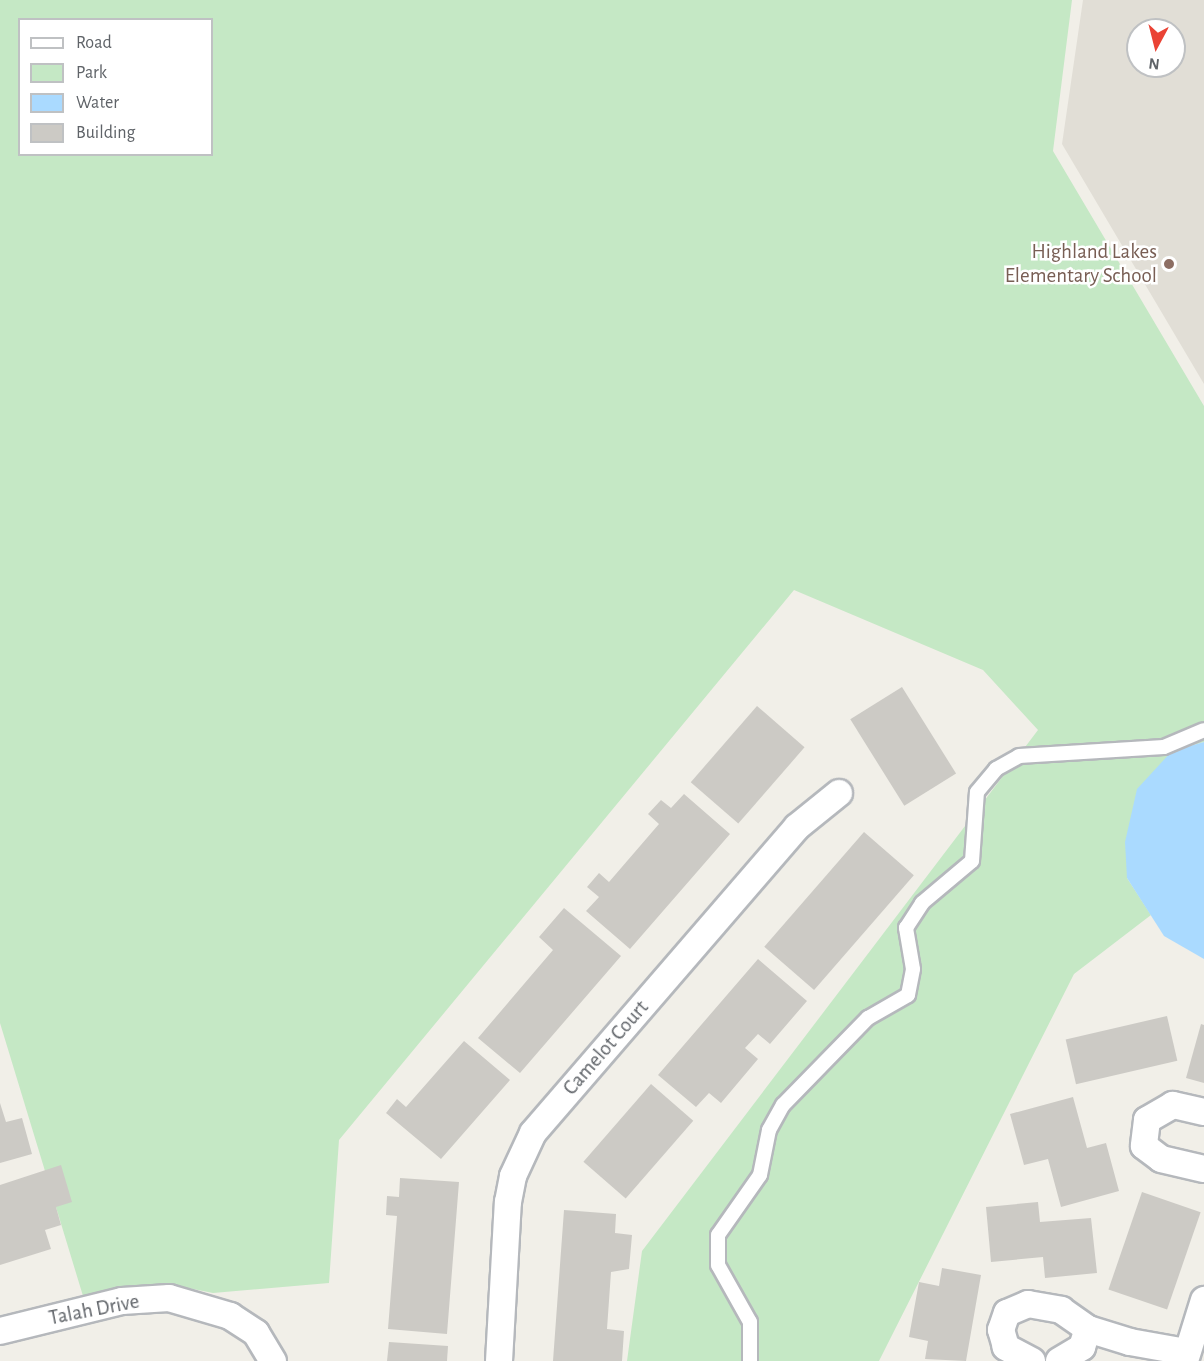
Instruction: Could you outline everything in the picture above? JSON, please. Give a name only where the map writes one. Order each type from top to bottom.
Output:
[{"type":"street","name":"Camelot Court","points":[[499,1361],[508,1202],[513,1176],[533,1133],[797,827],[839,793]]},
{"type":"street","points":[[1204,1112],[1173,1105],[1147,1120],[1144,1146],[1161,1159],[1204,1169]]},
{"type":"street","name":"Talah Drive","points":[[0,1331],[122,1301],[168,1298],[230,1316],[256,1333],[273,1361]]},
{"type":"street","points":[[1032,1361],[1006,1347],[1001,1330],[1007,1313],[1028,1304],[1061,1310],[1088,1329],[1185,1357],[1204,1300]]},
{"type":"street","points":[[1059,1361],[1082,1347],[1088,1329]]},
{"type":"lane","points":[[750,1361],[750,1322],[718,1265],[718,1235],[760,1175],[769,1130],[783,1105],[868,1018],[908,995],[913,969],[906,928],[922,903],[972,861],[977,838],[974,802],[982,784],[1019,756],[1164,747],[1204,730]]},
{"type":"shaded area","name":"Highland Lakes Elementary School","points":[[1083,0],[1204,0],[1204,384],[1062,144]]},
{"type":"green space","points":[[0,0],[1072,0],[1053,151],[1204,406],[1204,742],[1172,751],[1127,878],[1151,915],[1074,974],[879,1361],[627,1361],[642,1251],[1038,730],[983,670],[794,590],[339,1140],[329,1283],[213,1293],[168,1284],[121,1287],[83,1296],[0,1023]]},
{"type":"water","points":[[1204,742],[1204,959],[1164,936],[1127,878],[1125,842],[1137,789],[1172,751]]},
{"type":"building","points":[[902,687],[956,774],[904,806],[850,719]]},
{"type":"building","points":[[757,706],[805,747],[738,824],[691,782]]},
{"type":"building","points":[[684,794],[730,834],[630,949],[586,911],[599,897],[587,887],[599,873],[609,882],[659,824],[648,814],[661,800],[671,808]]},
{"type":"building","points":[[864,832],[914,875],[814,990],[764,947]]},
{"type":"building","points":[[564,908],[621,956],[520,1073],[478,1038],[553,950],[539,937]]},
{"type":"building","points":[[758,959],[807,1001],[770,1044],[758,1034],[745,1048],[758,1059],[721,1103],[709,1093],[696,1107],[658,1075]]},
{"type":"building","points":[[1167,1016],[1177,1061],[1076,1084],[1066,1039]]},
{"type":"building","points":[[1201,1024],[1204,1025],[1204,1083],[1186,1078]]},
{"type":"building","points":[[464,1041],[510,1080],[441,1159],[386,1113],[397,1099],[406,1107]]},
{"type":"building","points":[[651,1084],[693,1121],[626,1198],[583,1162]]},
{"type":"building","points":[[1073,1097],[1087,1148],[1106,1143],[1119,1191],[1061,1207],[1048,1159],[1024,1165],[1010,1114]]},
{"type":"building","points":[[0,1103],[6,1122],[22,1118],[32,1154],[0,1163]]},
{"type":"building","points":[[61,1165],[72,1202],[56,1207],[61,1225],[45,1230],[51,1249],[0,1265],[0,1185]]},
{"type":"building","points":[[400,1178],[459,1182],[447,1334],[388,1329],[397,1216],[386,1215],[387,1196],[399,1197]]},
{"type":"building","points":[[1142,1192],[1201,1212],[1167,1310],[1108,1289]]},
{"type":"building","points":[[1038,1202],[1040,1222],[1091,1218],[1097,1273],[1045,1278],[1043,1257],[991,1262],[986,1207]]},
{"type":"building","points":[[564,1210],[616,1214],[615,1233],[632,1235],[629,1269],[611,1272],[607,1329],[624,1331],[622,1361],[553,1361]]},
{"type":"building","points":[[942,1268],[981,1275],[966,1361],[925,1359],[928,1341],[909,1337],[919,1282],[939,1286]]},
{"type":"building","points":[[389,1342],[448,1346],[447,1361],[387,1361]]},
{"type":"place","name":"Highland Lakes Elementary School","points":[[1169,264]]}]
